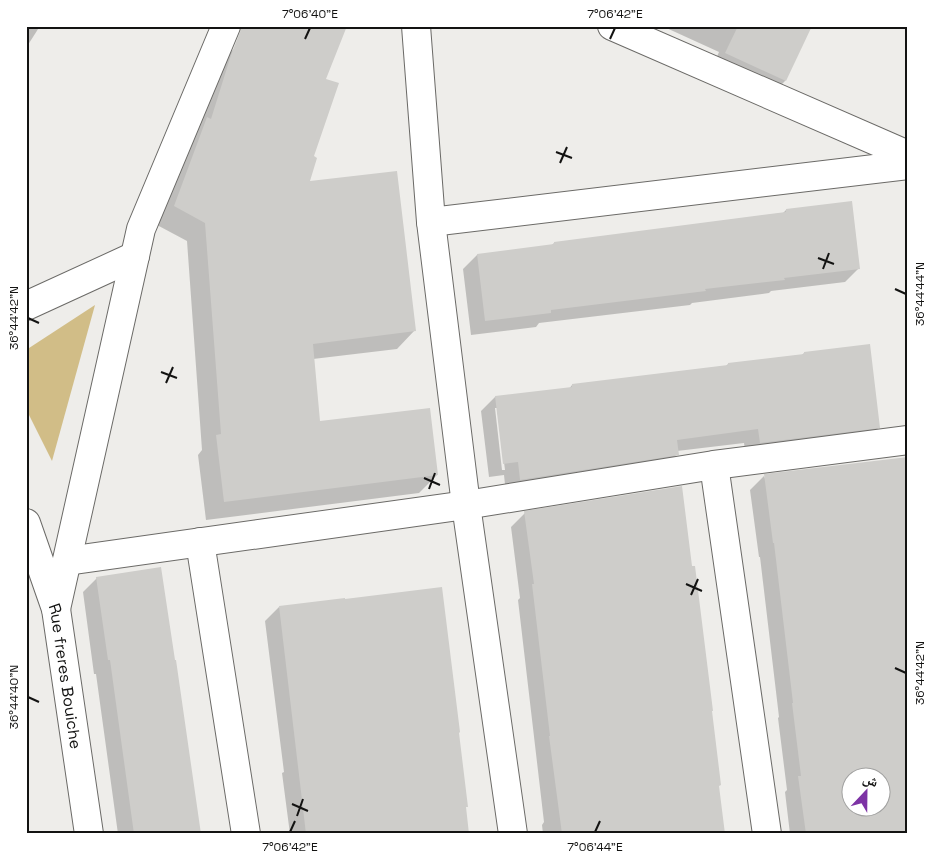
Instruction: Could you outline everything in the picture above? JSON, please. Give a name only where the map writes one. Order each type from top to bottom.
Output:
[{"type":"street","points":[[56,609],[141,228],[226,26]]},
{"type":"street","points":[[416,26],[431,222],[466,505],[513,834]]},
{"type":"street","points":[[612,26],[908,154]]},
{"type":"street","points":[[431,222],[908,165]]},
{"type":"street","points":[[26,306],[135,256]]},
{"type":"street","points":[[67,561],[466,505],[714,465],[908,440]]},
{"type":"street","points":[[714,465],[767,834]]},
{"type":"street","name":"Rue freres Bouiche","points":[[26,522],[56,609],[84,832]]},
{"type":"street","points":[[200,542],[246,834]]},
{"type":"shaded area","points":[[95,305],[52,461],[26,409],[26,350]]},
{"type":"building","points":[[241,26],[347,26],[326,79],[339,83],[314,156],[317,158],[310,181],[397,171],[416,331],[313,344],[320,421],[430,408],[438,475],[224,502],[216,435],[221,434],[205,223],[174,206],[207,117],[211,119]]},
{"type":"building","points":[[738,26],[812,26],[786,81],[725,53]]},
{"type":"building","points":[[852,201],[860,269],[705,289],[706,291],[551,310],[551,313],[485,321],[477,254],[554,244],[554,242],[786,212],[786,209]]},
{"type":"building","points":[[870,344],[880,428],[760,443],[758,429],[677,440],[679,455],[520,480],[518,462],[503,464],[495,396],[572,387],[572,384],[728,365],[728,363]]},
{"type":"building","points":[[908,457],[908,834],[806,834],[798,776],[801,776],[793,703],[764,474]]},
{"type":"building","points":[[682,486],[692,566],[695,566],[713,711],[725,834],[562,834],[524,511]]},
{"type":"building","points":[[161,567],[201,834],[134,834],[110,660],[108,660],[96,577]]},
{"type":"building","points":[[442,587],[460,732],[469,834],[306,834],[279,606]]}]
